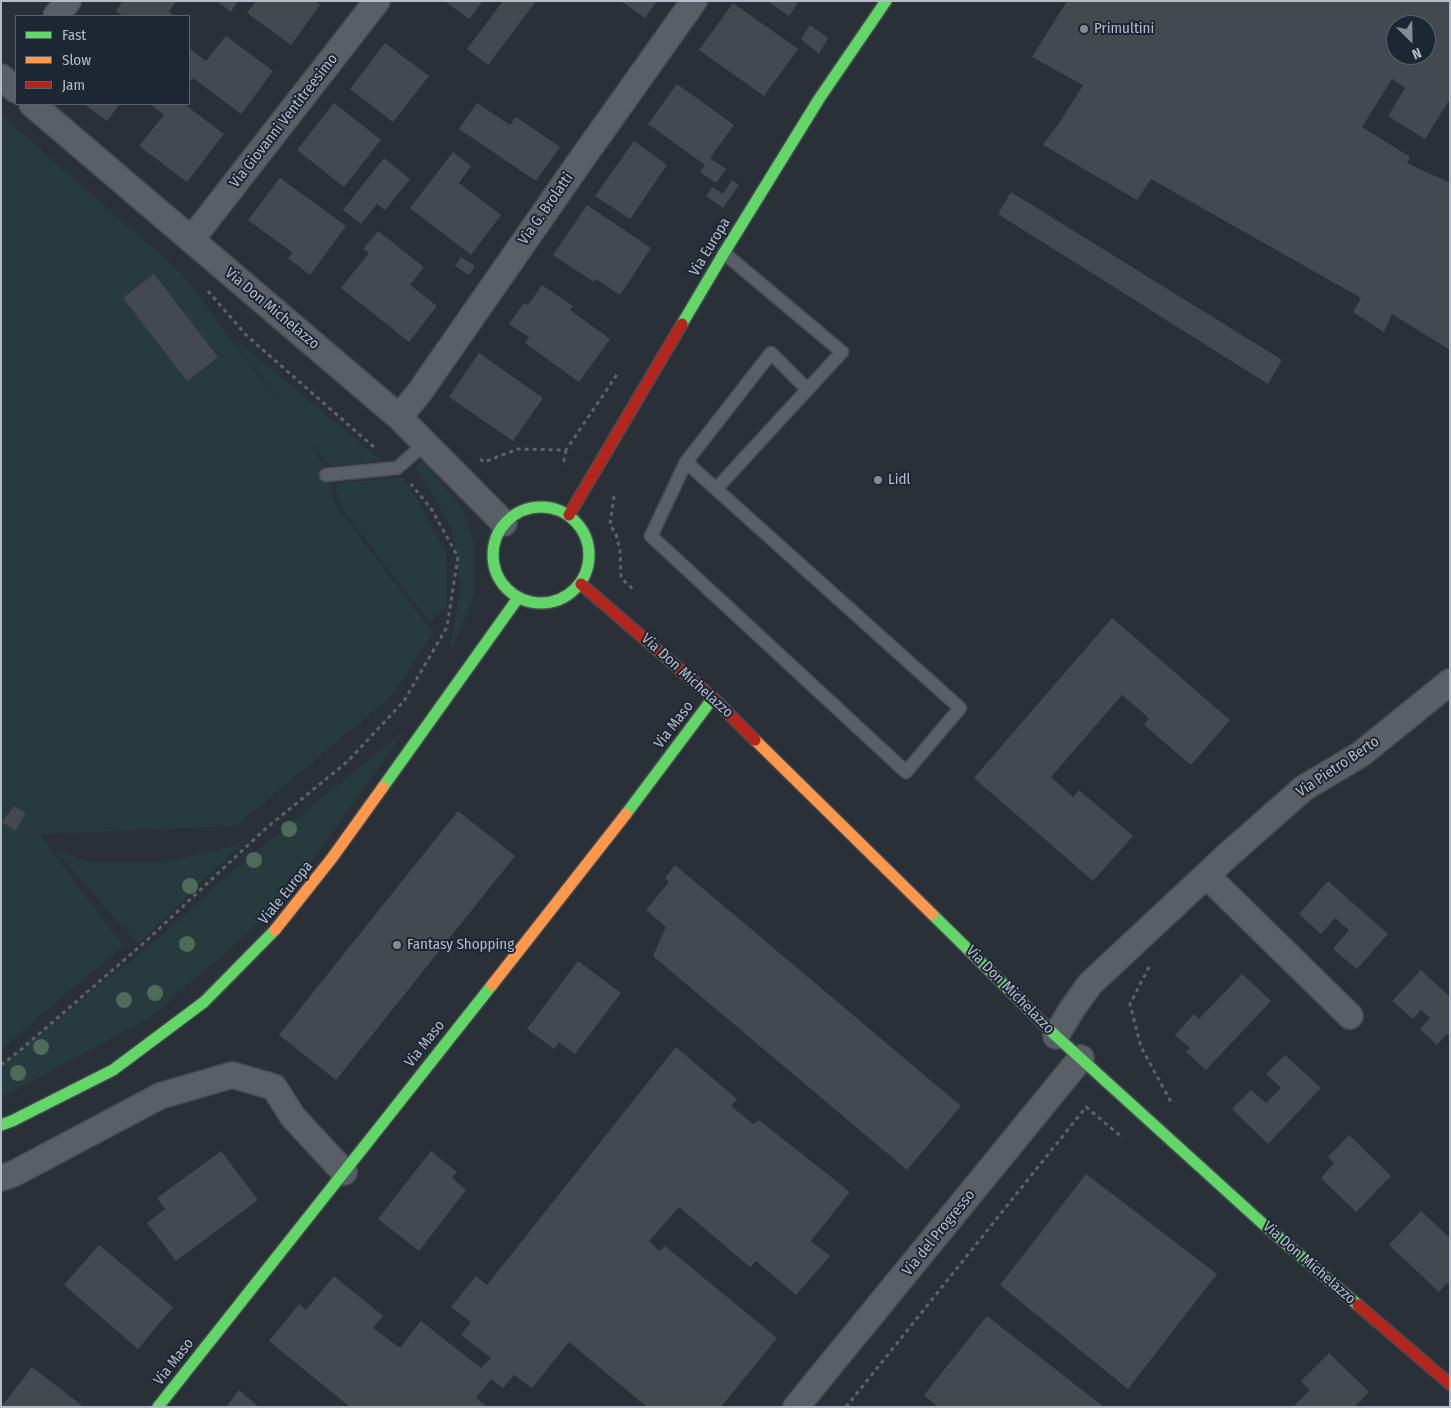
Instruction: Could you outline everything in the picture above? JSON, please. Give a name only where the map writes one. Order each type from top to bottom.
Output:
[{"type":"street","points":[[57,15],[68,1]]},
{"type":"street","name":"Via Giovanni Ventitreesimo","points":[[191,240],[377,1]]},
{"type":"street","name":"Via G. Brolatti","points":[[398,417],[419,393],[694,1]]},
{"type":"street","name":"Via Europa","points":[[569,515],[724,253],[819,99],[886,1]]},
{"type":"street","name":"Via Don Michelazzo","points":[[33,105],[398,417],[426,443],[504,524]]},
{"type":"street","points":[[542,506],[556,509],[569,515],[580,526],[588,539],[590,555],[588,570],[581,584],[571,594],[559,601],[545,604],[531,603],[518,598],[506,589],[498,577],[494,564],[493,549],[496,536],[504,524],[515,514],[528,508],[542,506]]},
{"type":"street","name":"Via Don Michelazzo","points":[[581,584],[713,698],[1056,1036],[1262,1223],[1450,1384]]},
{"type":"street","name":"Viale Europa","points":[[1,1125],[113,1070],[204,1002],[269,937],[332,858],[518,598]]},
{"type":"street","name":"Via Pietro Berto","points":[[1056,1036],[1072,1008],[1090,984],[1304,788],[1362,754],[1450,682]]},
{"type":"street","name":"Via Maso","points":[[158,1407],[607,839],[713,698]]},
{"type":"street","points":[[1207,876],[1350,1016]]},
{"type":"street","name":"Via del Progresso","points":[[796,1407],[1081,1058]]},
{"type":"street","points":[[1,1178],[13,1174],[160,1096],[232,1075],[274,1086],[293,1117],[344,1172]]},
{"type":"lane","points":[[716,489],[842,352],[724,253]]},
{"type":"lane","points":[[686,462],[960,708],[906,772],[651,536],[686,462],[771,353],[807,389]]},
{"type":"lane","points":[[326,475],[397,468],[426,443]]},
{"type":"path","points":[[1,1064],[18,1052],[145,942],[264,830],[348,761],[404,701],[447,627],[458,557],[432,510],[397,468],[246,335],[202,284]]},
{"type":"path","points":[[622,367],[566,450],[564,461],[614,496],[610,525],[616,534],[618,542],[621,578],[636,592]]},
{"type":"path","points":[[477,456],[484,462],[518,449],[566,450]]},
{"type":"path","points":[[846,1407],[1086,1106],[1123,1138]]},
{"type":"green space","points":[[1,115],[179,271],[300,429],[231,336],[382,461],[330,466],[309,441],[323,464],[335,504],[433,633],[392,696],[236,826],[39,834],[123,946],[1,1049]]},
{"type":"green space","points":[[423,461],[462,508],[474,542],[474,596],[453,648],[450,648],[461,586],[451,526],[416,467]]},
{"type":"green space","points":[[404,477],[446,553],[447,606],[429,622],[343,510],[335,490],[338,483]]},
{"type":"green space","points":[[406,729],[281,904],[151,1017],[1,1098],[1,1066],[161,936],[234,870]]},
{"type":"green space","points":[[242,844],[138,944],[55,850],[87,862],[162,862]]},
{"type":"building","points":[[123,1],[176,1],[169,12],[174,15],[122,15],[116,11]]},
{"type":"building","points":[[217,1],[238,1],[231,12]]},
{"type":"building","points":[[256,1],[315,1],[320,5],[291,45],[247,13]]},
{"type":"building","points":[[445,1],[483,1],[469,19]]},
{"type":"building","points":[[503,1],[536,1],[488,65],[467,49]]},
{"type":"building","points":[[621,1],[657,1],[645,18]]},
{"type":"building","points":[[768,1],[799,1],[789,16]]},
{"type":"building","points":[[1067,1],[1450,1],[1450,99],[1425,139],[1388,116],[1405,88],[1392,79],[1362,127],[1410,157],[1407,163],[1450,183],[1450,350],[1392,314],[1384,332],[1353,312],[1361,298],[1151,179],[1137,200],[1043,145],[1083,85],[1032,57]]},
{"type":"building","points":[[733,3],[798,49],[764,96],[699,50]]},
{"type":"building","points":[[810,25],[828,38],[819,54],[801,39]]},
{"type":"building","points":[[226,36],[273,71],[241,114],[193,78],[190,82],[190,49],[206,61]]},
{"type":"building","points":[[385,43],[429,76],[393,122],[350,89]]},
{"type":"building","points":[[677,84],[734,125],[710,158],[726,169],[716,183],[700,172],[705,165],[648,124]]},
{"type":"building","points":[[334,103],[381,140],[344,187],[297,150]]},
{"type":"building","points":[[477,103],[510,125],[516,117],[560,147],[536,181],[459,129]]},
{"type":"building","points":[[85,105],[119,105],[107,121]]},
{"type":"building","points":[[151,105],[185,105],[224,134],[187,182],[139,146],[164,115]]},
{"type":"building","points":[[634,141],[667,165],[630,219],[595,196]]},
{"type":"building","points":[[453,152],[471,166],[459,183],[501,215],[471,255],[410,208]]},
{"type":"building","points":[[384,158],[410,179],[385,210],[377,204],[361,224],[343,210]]},
{"type":"building","points":[[280,178],[346,226],[310,275],[288,258],[293,253],[248,220]]},
{"type":"building","points":[[732,180],[739,185],[723,208],[706,196],[712,187],[723,194]]},
{"type":"building","points":[[1011,192],[1282,360],[1268,384],[998,214]]},
{"type":"building","points":[[587,205],[651,248],[620,295],[596,279],[594,282],[553,255]]},
{"type":"building","points":[[378,231],[424,267],[410,285],[437,306],[409,342],[341,288],[369,253],[363,249]]},
{"type":"building","points":[[461,257],[475,266],[469,275],[455,266]]},
{"type":"building","points":[[154,274],[218,357],[187,381],[123,298]]},
{"type":"building","points":[[542,285],[573,306],[570,310],[610,339],[579,382],[525,343],[529,337],[509,324],[524,303],[528,305]]},
{"type":"building","points":[[479,353],[543,398],[513,441],[449,397]]},
{"type":"building","points":[[1112,618],[1230,720],[1191,765],[1144,725],[1149,718],[1122,695],[1051,777],[1073,797],[1079,790],[1133,836],[1093,881],[974,778]]},
{"type":"building","points":[[14,806],[26,813],[15,831],[2,822]]},
{"type":"building","name":"Fantasy Shopping","points":[[458,811],[515,856],[336,1080],[279,1035]]},
{"type":"building","points":[[675,865],[961,1106],[907,1170],[653,956],[666,927],[646,910],[669,882],[665,878]]},
{"type":"building","points":[[1328,881],[1388,934],[1357,969],[1333,949],[1349,930],[1335,918],[1321,934],[1299,914]]},
{"type":"building","points":[[578,961],[621,993],[575,1054],[559,1042],[554,1049],[527,1029]]},
{"type":"building","points":[[1421,970],[1450,997],[1450,1036],[1447,1034],[1437,1045],[1420,1029],[1430,1018],[1421,1010],[1413,1019],[1392,1001]]},
{"type":"building","points":[[1242,974],[1271,1001],[1206,1070],[1186,1052],[1190,1048],[1175,1035],[1194,1014],[1199,1019]]},
{"type":"building","points":[[676,1047],[737,1099],[731,1106],[753,1124],[759,1120],[850,1192],[811,1241],[830,1256],[796,1295],[756,1261],[750,1267],[679,1207],[649,1241],[659,1251],[665,1246],[777,1338],[721,1407],[647,1407],[569,1342],[532,1388],[514,1375],[503,1388],[491,1379],[476,1398],[487,1407],[350,1407],[269,1341],[299,1304],[306,1310],[334,1276],[383,1316],[373,1328],[400,1348],[421,1321],[481,1368],[491,1358],[461,1335],[471,1322],[451,1307],[476,1276],[487,1285]]},
{"type":"building","points":[[1285,1055],[1321,1088],[1268,1144],[1232,1109],[1251,1090],[1266,1103],[1281,1088],[1266,1074]]},
{"type":"building","points":[[1349,1135],[1391,1176],[1356,1212],[1321,1178],[1334,1163],[1328,1157]]},
{"type":"building","points":[[221,1151],[258,1200],[176,1261],[147,1223],[165,1209],[157,1198]]},
{"type":"building","points":[[431,1151],[457,1172],[452,1178],[466,1190],[419,1251],[378,1219]]},
{"type":"building","points":[[1086,1174],[1217,1274],[1128,1389],[1000,1285]]},
{"type":"building","points":[[1421,1211],[1450,1238],[1450,1286],[1447,1283],[1439,1292],[1389,1245]]},
{"type":"building","points":[[99,1245],[173,1307],[138,1349],[64,1285]]},
{"type":"building","points":[[987,1316],[1104,1407],[938,1407],[924,1395]]},
{"type":"building","points":[[1329,1353],[1369,1392],[1354,1407],[1293,1407],[1310,1390],[1301,1381]]},
{"type":"building","points":[[32,1367],[84,1407],[1,1407]]},
{"type":"building","points":[[239,1390],[259,1407],[226,1407]]},
{"type":"traffic: fast","points":[[682,324],[819,99],[886,1]]},
{"type":"traffic: fast","points":[[532,507],[550,507],[568,515],[581,528],[589,546],[589,555],[586,574],[568,595],[550,603],[532,603],[514,595],[501,582],[493,564],[493,546],[501,528],[514,515],[532,507]]},
{"type":"traffic: fast","points":[[383,787],[518,598]]},
{"type":"traffic: fast","points":[[626,814],[713,698]]},
{"type":"traffic: fast","points":[[932,914],[1056,1036],[1262,1223],[1358,1305]]},
{"type":"traffic: fast","points":[[1,1125],[113,1070],[204,1002],[275,930]]},
{"type":"traffic: fast","points":[[158,1407],[492,985]]},
{"type":"traffic: slow","points":[[755,740],[932,914]]},
{"type":"traffic: slow","points":[[275,930],[332,858],[383,787]]},
{"type":"traffic: slow","points":[[492,985],[626,814]]},
{"type":"traffic: jam","points":[[569,515],[682,324]]},
{"type":"traffic: jam","points":[[581,584],[713,698],[755,740]]},
{"type":"traffic: jam","points":[[1358,1305],[1450,1384]]},
{"type":"place","name":"Primultini","points":[[1084,29]]},
{"type":"place","name":"Lidl","points":[[878,480]]},
{"type":"place","name":"Fantasy Shopping","points":[[397,945]]}]
